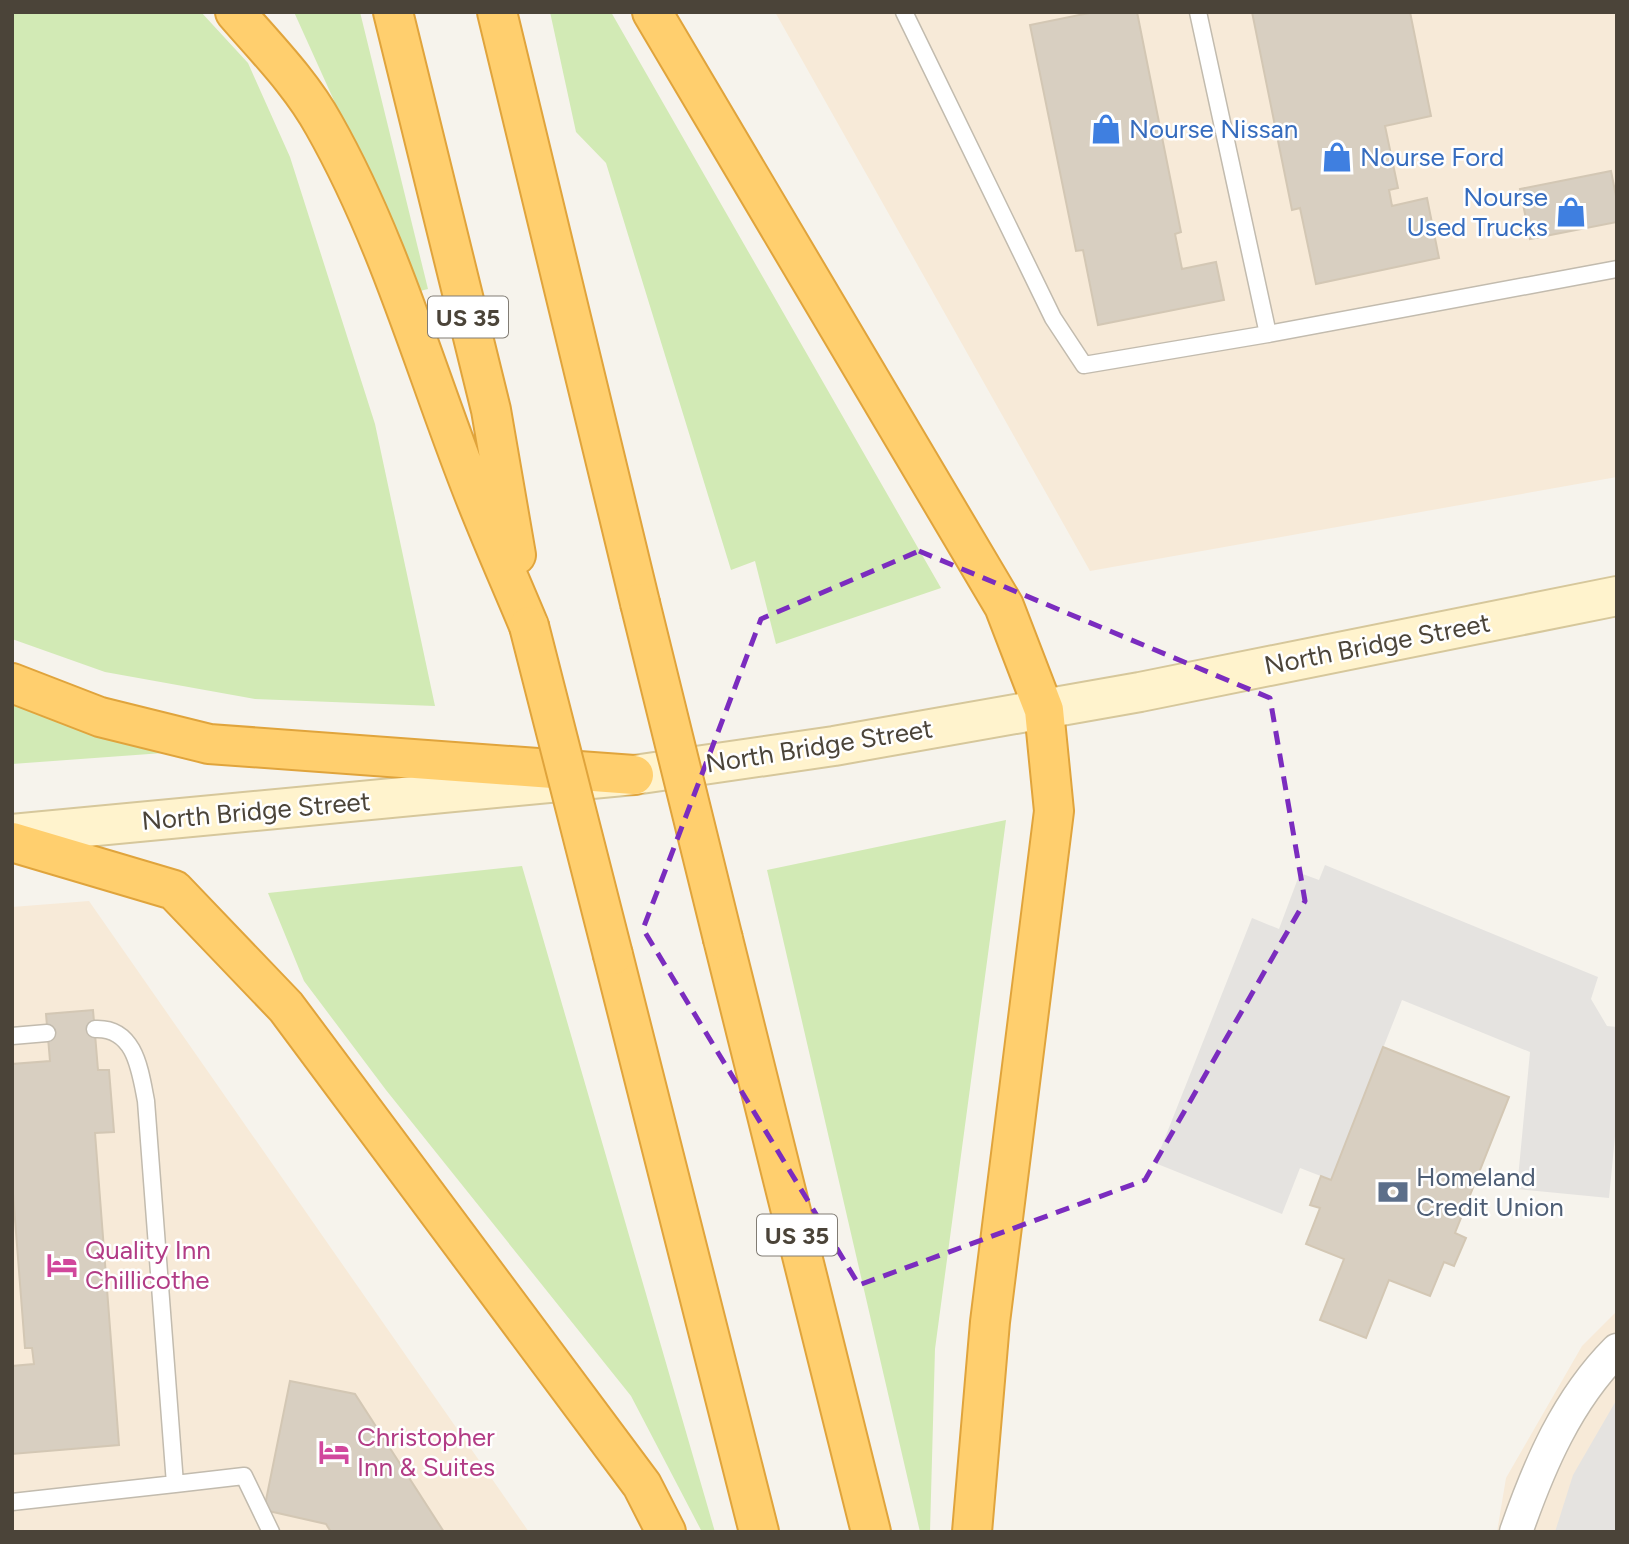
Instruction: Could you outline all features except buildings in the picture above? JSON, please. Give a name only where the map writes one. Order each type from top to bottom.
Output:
[{"type":"highway","points":[[235,12],[283,67],[323,123],[350,177],[393,274],[470,484],[529,626]]},
{"type":"highway","name":"US 35","points":[[393,12],[491,410],[529,626],[760,1532]]},
{"type":"highway","name":"US 35","points":[[497,12],[640,603],[872,1532]]},
{"type":"highway","points":[[652,12],[1004,606],[1044,710],[1054,811],[989,1322],[972,1532]]},
{"type":"highway","points":[[12,683],[100,717],[209,744],[634,775]]},
{"type":"highway","points":[[12,842],[174,890],[286,1007],[642,1485],[666,1532]]},
{"type":"main road","name":"North Bridge Street","points":[[12,834],[634,775],[834,746],[1044,710],[1617,596]]},
{"type":"street","points":[[1516,1532],[1552,1440],[1604,1363],[1617,1350]]},
{"type":"lane","points":[[904,12],[1053,318],[1084,365],[1268,334],[1617,269]]},
{"type":"lane","points":[[1198,12],[1268,334]]},
{"type":"lane","points":[[95,1029],[105,1029],[121,1035],[132,1050],[140,1070],[146,1101],[175,1484]]},
{"type":"lane","points":[[12,1037],[47,1033]]},
{"type":"lane","points":[[12,1502],[244,1476],[268,1530]]},
{"type":"highlighted area","points":[[919,551],[1270,698],[1305,901],[1145,1180],[859,1285],[643,929],[761,619]]},
{"type":"shaded area","points":[[775,12],[1617,12],[1617,477],[1090,571]]},
{"type":"shaded area","points":[[1325,865],[1598,977],[1591,999],[1607,1026],[1617,1027],[1617,1116],[1609,1198],[1517,1189],[1530,1052],[1402,1000],[1331,1180],[1300,1168],[1282,1214],[1155,1163],[1252,918],[1279,929],[1300,873],[1319,880]]},
{"type":"shaded area","points":[[89,901],[529,1532],[12,1532],[12,907]]},
{"type":"shaded area","points":[[1617,1311],[1617,1532],[1497,1532],[1506,1478],[1582,1346]]},
{"type":"shaded area","points":[[1617,1399],[1617,1532],[1555,1532],[1573,1475]]},
{"type":"green space","points":[[12,12],[201,12],[248,63],[290,157],[375,424],[435,706],[255,699],[105,672],[12,639]]},
{"type":"green space","points":[[294,12],[360,12],[428,289],[420,291]]},
{"type":"green space","points":[[550,12],[611,12],[941,588],[776,644],[755,561],[731,570],[606,163],[576,132]]},
{"type":"green space","points":[[12,704],[163,753],[12,764]]},
{"type":"green space","points":[[1006,820],[935,1349],[930,1532],[920,1532],[767,870]]},
{"type":"green space","points":[[522,866],[715,1532],[702,1532],[631,1396],[386,1090],[304,981],[268,893]]},
{"type":"place","name":"Nourse Nissan","points":[[1106,129]]},
{"type":"place","name":"Nourse Ford","points":[[1337,157]]},
{"type":"place","name":"Nourse Used Trucks","points":[[1571,212]]},
{"type":"place","name":"Homeland Credit Union","points":[[1393,1192]]},
{"type":"place","name":"Quality Inn Chillicothe","points":[[62,1265]]},
{"type":"place","name":"Christopher Inn & Suites","points":[[334,1452]]}]
